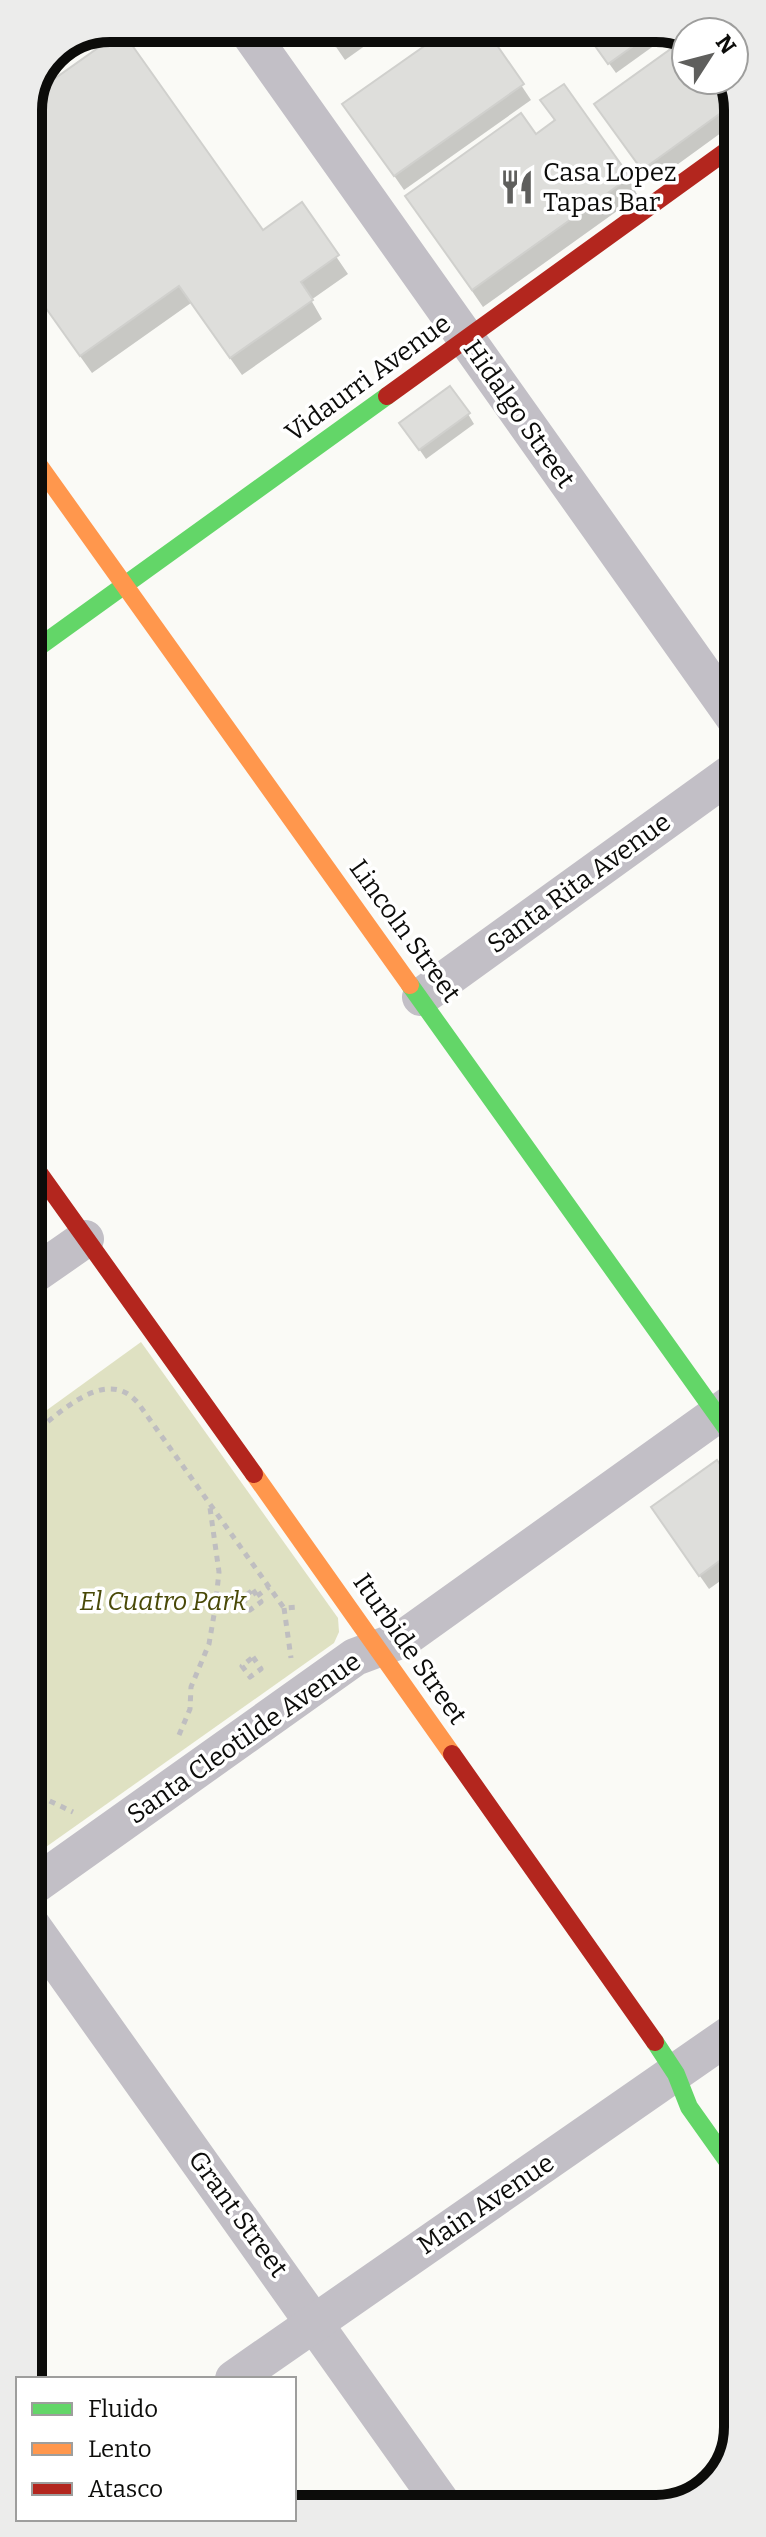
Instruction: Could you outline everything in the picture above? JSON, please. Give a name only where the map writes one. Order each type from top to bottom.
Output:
[{"type":"street","name":"Hidalgo Street","points":[[256,42],[724,703]]},
{"type":"street","name":"Vidaurri Avenue","points":[[42,645],[724,153]]},
{"type":"street","name":"Lincoln Street","points":[[42,469],[421,997],[724,1411]]},
{"type":"street","name":"Santa Rita Avenue","points":[[421,997],[724,778]]},
{"type":"street","name":"Iturbide Street","points":[[42,1178],[378,1648],[676,2074],[689,2107],[724,2156]]},
{"type":"street","points":[[42,1269],[85,1239]]},
{"type":"street","name":"Santa Cleotilde Avenue","points":[[42,1880],[355,1657],[403,1639],[724,1423]]},
{"type":"street","name":"Grant Street","points":[[42,1940],[436,2495]]},
{"type":"street","name":"Main Avenue","points":[[237,2377],[724,2039]]},
{"type":"path","points":[[42,1427],[90,1393],[105,1388],[126,1392],[138,1403],[284,1608],[292,1666],[302,1659]]},
{"type":"path","points":[[177,1740],[190,1709],[194,1676],[209,1644],[215,1609],[219,1572],[209,1504]]},
{"type":"path","points":[[257,1596],[269,1587]]},
{"type":"path","points":[[284,1608],[308,1607]]},
{"type":"path","points":[[42,1799],[82,1816]]},
{"type":"green space","name":"El Cuatro Park","points":[[141,1342],[338,1618],[339,1632],[334,1643],[42,1850],[42,1414]]},
{"type":"building","points":[[106,42],[130,42],[263,230],[302,202],[339,255],[301,282],[313,300],[230,358],[179,286],[80,356],[42,303],[42,110],[47,84]]},
{"type":"building","points":[[430,42],[495,42],[524,84],[394,176],[342,104]]},
{"type":"building","points":[[592,42],[639,42],[608,64]]},
{"type":"building","points":[[670,49],[670,96],[723,96],[724,111],[642,170],[594,104]]},
{"type":"building","name":"Casa Lopez Tapas Bar","points":[[564,84],[630,177],[472,290],[405,196],[521,113],[536,134],[555,120],[540,100]]},
{"type":"building","points":[[450,386],[470,413],[419,450],[399,423]]},
{"type":"building","points":[[717,1460],[724,1470],[724,1558],[699,1576],[651,1507]]},
{"type":"traffic: fast","points":[[42,645],[387,396]]},
{"type":"traffic: fast","points":[[410,985],[724,1425]]},
{"type":"traffic: fast","points":[[655,2042],[676,2074],[689,2107],[724,2156]]},
{"type":"traffic: slow","points":[[42,470],[410,985]]},
{"type":"traffic: slow","points":[[254,1474],[452,1754]]},
{"type":"traffic: jam","points":[[387,396],[724,153]]},
{"type":"traffic: jam","points":[[42,1177],[254,1474]]},
{"type":"traffic: jam","points":[[452,1754],[655,2042]]},
{"type":"place","name":"Casa Lopez Tapas Bar","points":[[517,187]]}]
